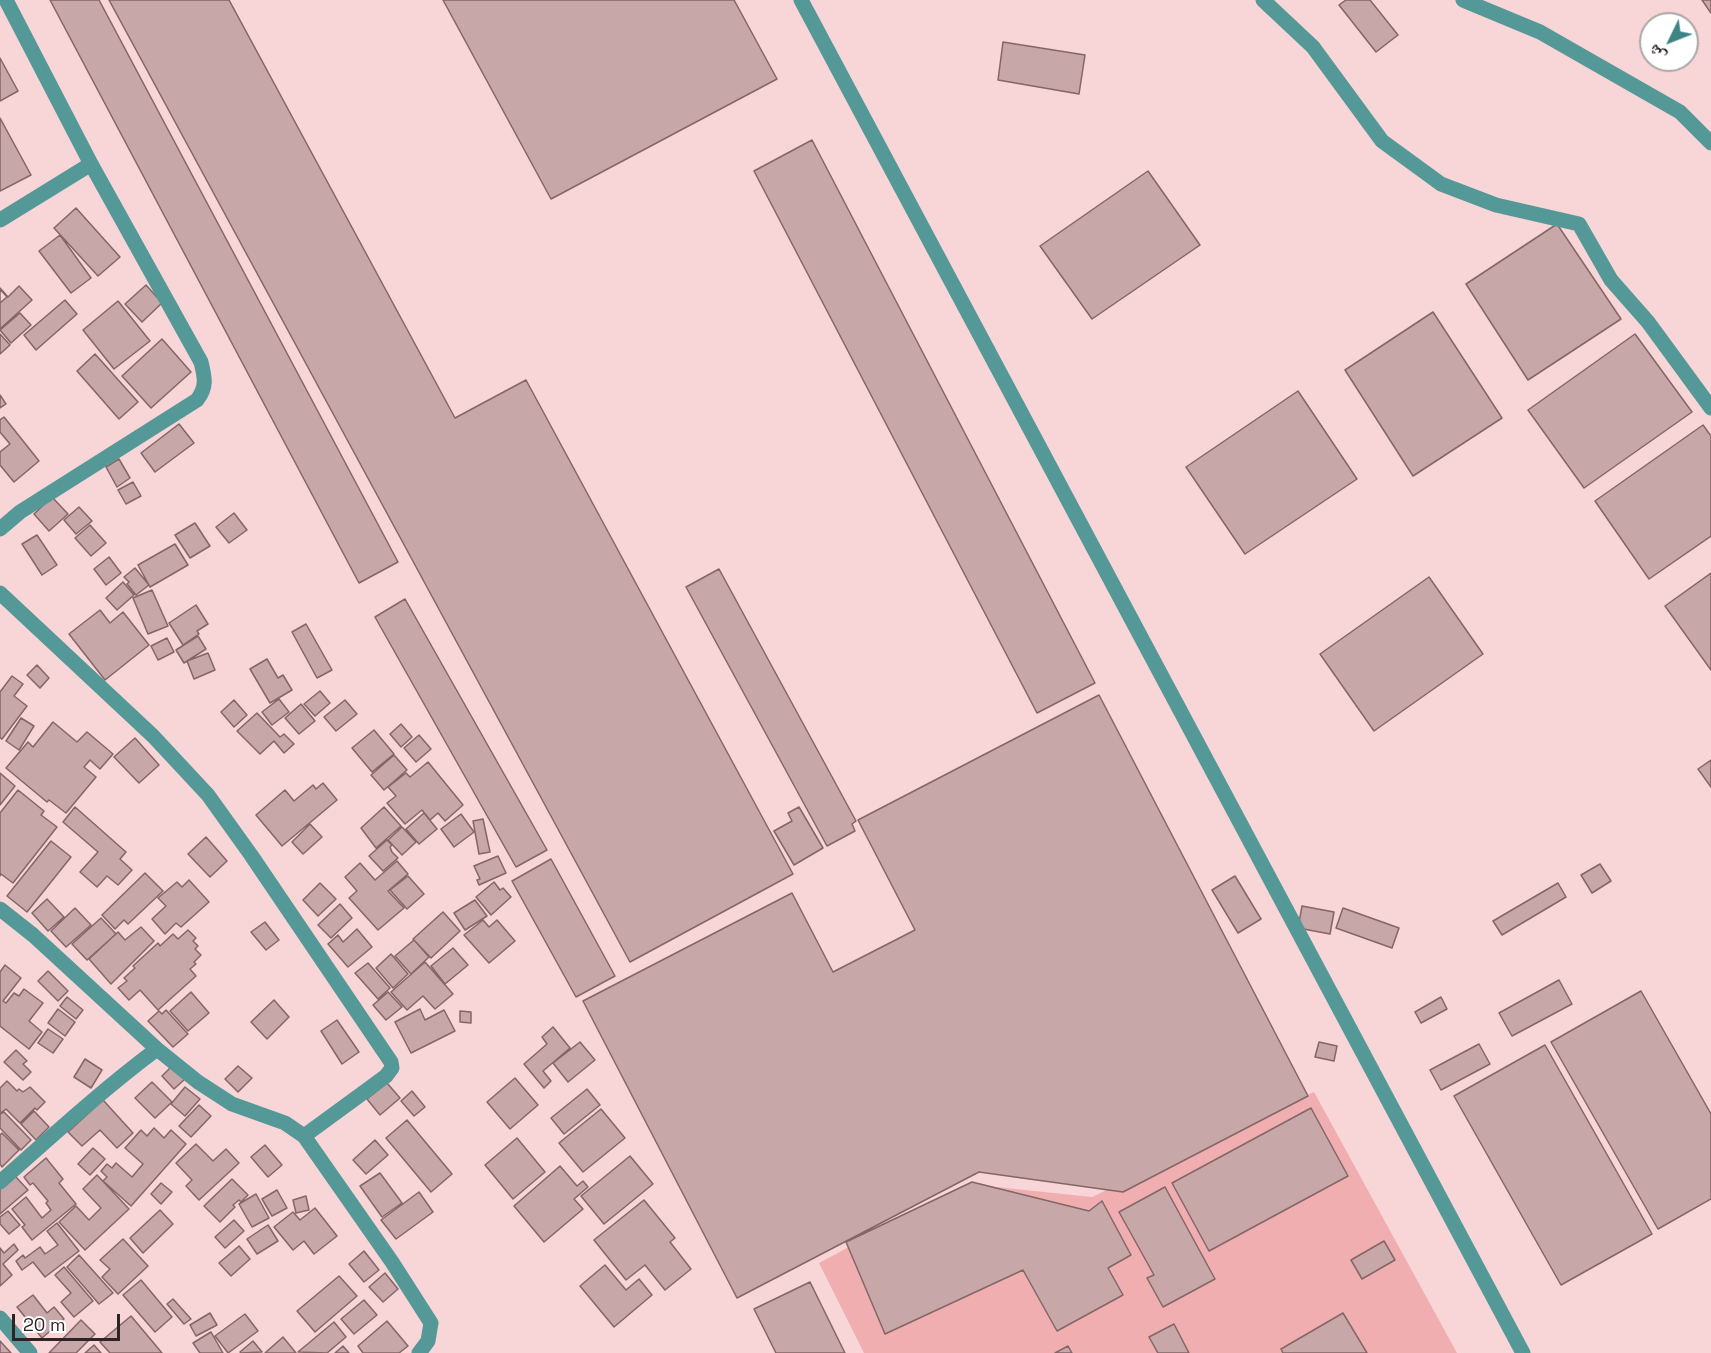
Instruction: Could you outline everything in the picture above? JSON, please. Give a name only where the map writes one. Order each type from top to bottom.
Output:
[{"type":"street","points":[[0,529],[20,512],[196,400],[204,390],[206,379],[201,362],[91,164],[6,0]]},
{"type":"street","points":[[801,0],[1523,1353]]},
{"type":"street","points":[[1263,0],[1313,47],[1383,141],[1441,184],[1496,205],[1579,224],[1611,280],[1648,322],[1711,408]]},
{"type":"street","points":[[1463,0],[1540,32],[1680,112],[1711,143]]},
{"type":"street","points":[[0,220],[91,164]]},
{"type":"street","points":[[0,593],[153,736],[208,795],[258,864],[392,1062],[392,1068],[386,1077],[304,1136]]},
{"type":"street","points":[[0,909],[33,935],[157,1049],[198,1082],[232,1104],[285,1123],[304,1136],[432,1323],[428,1341],[419,1353]]},
{"type":"street","points":[[0,1182],[85,1109],[110,1084],[157,1049]]},
{"type":"street","points":[[0,1318],[30,1353]]},
{"type":"shaded area","points":[[1314,1092],[1457,1353],[864,1353],[819,1263],[967,1184],[1092,1197]]},
{"type":"building","points":[[50,0],[99,0],[398,562],[359,583]]},
{"type":"building","points":[[109,0],[229,0],[455,418],[526,380],[793,874],[630,962]]},
{"type":"building","points":[[443,0],[734,0],[777,79],[551,199]]},
{"type":"building","points":[[1346,0],[1370,0],[1398,35],[1376,52],[1339,5]]},
{"type":"building","points":[[1702,0],[1711,0],[1711,13]]},
{"type":"building","points":[[1003,42],[1085,55],[1079,94],[998,80]]},
{"type":"building","points":[[0,58],[18,91],[0,101]]},
{"type":"building","points":[[0,118],[31,175],[0,191]]},
{"type":"building","points":[[812,140],[1095,683],[1037,713],[754,171]]},
{"type":"building","points":[[1148,171],[1200,245],[1092,319],[1040,246]]},
{"type":"building","points":[[76,208],[120,257],[98,276],[54,228]]},
{"type":"building","points":[[1557,224],[1621,319],[1528,380],[1466,284]]},
{"type":"building","points":[[60,235],[91,278],[71,293],[39,251]]},
{"type":"building","points":[[146,285],[162,303],[142,322],[125,304]]},
{"type":"building","points":[[19,286],[32,300],[0,329],[0,288],[8,297]]},
{"type":"building","points":[[0,289],[7,297],[0,303]]},
{"type":"building","points":[[65,300],[77,314],[36,350],[24,335]]},
{"type":"building","points":[[118,301],[150,341],[114,369],[83,330]]},
{"type":"building","points":[[1433,312],[1502,418],[1413,476],[1345,370]]},
{"type":"building","points":[[20,313],[31,325],[11,343],[0,330]]},
{"type":"building","points":[[0,334],[10,345],[0,354]]},
{"type":"building","points":[[1635,334],[1692,412],[1584,488],[1528,410]]},
{"type":"building","points":[[162,339],[191,372],[151,408],[122,376]]},
{"type":"building","points":[[95,354],[138,402],[119,419],[77,371]]},
{"type":"building","points":[[1298,391],[1357,479],[1245,554],[1186,467]]},
{"type":"building","points":[[0,395],[6,404],[0,408]]},
{"type":"building","points":[[4,417],[39,461],[14,482],[0,465],[0,452],[10,444],[0,432],[0,420]]},
{"type":"building","points":[[179,424],[194,443],[155,472],[141,453]]},
{"type":"building","points":[[1703,425],[1711,436],[1711,536],[1649,579],[1595,501]]},
{"type":"building","points":[[119,459],[130,478],[117,487],[106,467]]},
{"type":"building","points":[[133,482],[141,496],[126,504],[118,490]]},
{"type":"building","points":[[52,497],[68,514],[49,531],[34,514]]},
{"type":"building","points":[[79,507],[92,521],[76,534],[64,520]]},
{"type":"building","points":[[234,513],[247,530],[229,543],[216,527]]},
{"type":"building","points":[[195,523],[210,546],[190,558],[175,535]]},
{"type":"building","points":[[90,525],[106,543],[91,556],[75,538]]},
{"type":"building","points":[[37,535],[57,565],[42,575],[22,544]]},
{"type":"building","points":[[175,544],[188,565],[150,587],[138,565]]},
{"type":"building","points":[[109,557],[121,573],[106,585],[94,569]]},
{"type":"building","points":[[135,568],[149,585],[136,595],[124,577]]},
{"type":"building","points":[[719,569],[856,821],[852,824],[855,831],[827,846],[686,587]]},
{"type":"building","points":[[1711,573],[1711,670],[1665,606]]},
{"type":"building","points":[[1429,577],[1483,654],[1374,731],[1320,654]]},
{"type":"building","points":[[123,582],[134,595],[117,610],[106,598]]},
{"type":"building","points":[[152,590],[168,626],[148,634],[133,598]]},
{"type":"building","points":[[405,599],[547,850],[516,867],[375,617]]},
{"type":"building","points":[[196,605],[208,624],[197,631],[199,634],[183,645],[169,623]]},
{"type":"building","points":[[100,610],[110,623],[123,612],[149,645],[105,680],[69,634]]},
{"type":"building","points":[[306,624],[332,670],[317,678],[292,632]]},
{"type":"building","points":[[198,636],[206,649],[184,663],[176,650]]},
{"type":"building","points":[[167,638],[174,652],[158,660],[151,646]]},
{"type":"building","points":[[208,653],[215,670],[194,679],[187,661]]},
{"type":"building","points":[[267,659],[278,678],[283,675],[292,690],[270,703],[250,669]]},
{"type":"building","points":[[37,665],[49,678],[40,688],[27,675]]},
{"type":"building","points":[[12,676],[23,684],[14,696],[27,706],[2,739],[0,738],[0,692]]},
{"type":"building","points":[[320,691],[330,703],[315,716],[304,704]]},
{"type":"building","points":[[1099,695],[1308,1096],[1123,1192],[979,1172],[737,1298],[583,1001],[792,893],[833,972],[915,930],[858,820]]},
{"type":"building","points":[[279,699],[289,712],[272,725],[262,712]]},
{"type":"building","points":[[234,700],[247,715],[234,727],[221,712]]},
{"type":"building","points":[[345,700],[357,714],[336,731],[324,717]]},
{"type":"building","points":[[301,704],[315,721],[299,734],[285,718]]},
{"type":"building","points":[[257,713],[280,737],[284,734],[294,744],[284,753],[274,741],[260,754],[237,731]]},
{"type":"building","points":[[21,718],[34,726],[19,750],[6,741]]},
{"type":"building","points":[[53,722],[77,742],[87,732],[113,754],[100,769],[90,760],[84,767],[96,777],[66,813],[49,800],[47,802],[6,768],[28,742],[33,747]]},
{"type":"building","points":[[401,724],[412,737],[401,747],[390,734]]},
{"type":"building","points":[[374,730],[394,754],[372,772],[352,748]]},
{"type":"building","points":[[419,735],[431,749],[416,762],[404,748]]},
{"type":"building","points":[[135,738],[159,765],[139,783],[114,757]]},
{"type":"building","points":[[394,755],[407,770],[384,790],[371,775]]},
{"type":"building","points":[[1711,760],[1711,787],[1698,769]]},
{"type":"building","points":[[428,762],[463,805],[445,821],[438,813],[430,820],[422,810],[405,824],[387,803],[396,796],[388,787],[406,773],[410,777]]},
{"type":"building","points":[[0,773],[15,786],[0,805]]},
{"type":"building","points":[[323,783],[337,800],[282,846],[256,815],[285,790],[294,801],[313,785],[316,789]]},
{"type":"building","points":[[18,790],[44,811],[41,815],[57,827],[13,883],[1,874],[0,876],[0,813]]},
{"type":"building","points":[[75,807],[126,852],[120,859],[132,870],[118,885],[107,876],[97,887],[80,872],[98,852],[63,822]]},
{"type":"building","points":[[384,807],[401,826],[376,848],[361,828]]},
{"type":"building","points":[[799,807],[823,848],[794,865],[774,831],[792,821],[788,813]]},
{"type":"building","points":[[424,813],[437,829],[419,844],[406,829]]},
{"type":"building","points":[[461,814],[474,832],[454,847],[441,829]]},
{"type":"building","points":[[483,819],[490,852],[479,854],[473,821]]},
{"type":"building","points":[[310,824],[322,837],[303,854],[292,842]]},
{"type":"building","points":[[402,827],[416,842],[402,855],[388,840]]},
{"type":"building","points":[[206,837],[227,861],[210,877],[188,854]]},
{"type":"building","points":[[387,840],[392,845],[390,847],[392,852],[398,858],[383,871],[369,856]]},
{"type":"building","points":[[51,841],[71,857],[27,912],[7,896]]},
{"type":"building","points":[[498,856],[506,873],[479,885],[477,880],[480,879],[474,866]]},
{"type":"building","points":[[551,859],[615,976],[576,997],[512,881]]},
{"type":"building","points":[[397,861],[408,874],[388,891],[404,908],[378,930],[349,898],[357,891],[345,877],[360,863],[375,880]]},
{"type":"building","points":[[1600,864],[1611,881],[1592,893],[1581,875]]},
{"type":"building","points":[[145,873],[163,891],[128,924],[124,920],[115,929],[102,915]]},
{"type":"building","points":[[408,876],[424,894],[407,909],[390,890]]},
{"type":"building","points":[[1235,876],[1261,919],[1238,933],[1212,890]]},
{"type":"building","points":[[189,880],[209,902],[181,927],[176,923],[165,934],[152,919],[166,906],[158,898],[177,882],[182,887]]},
{"type":"building","points":[[494,882],[500,890],[503,888],[511,897],[491,915],[476,897]]},
{"type":"building","points":[[320,883],[336,899],[318,916],[303,900]]},
{"type":"building","points":[[1558,883],[1566,897],[1502,935],[1493,921]]},
{"type":"building","points":[[47,899],[64,917],[48,931],[32,913]]},
{"type":"building","points":[[475,900],[487,916],[465,930],[454,913]]},
{"type":"building","points":[[340,904],[352,918],[331,938],[318,925]]},
{"type":"building","points":[[1302,906],[1334,912],[1330,934],[1298,928]]},
{"type":"building","points":[[75,908],[91,925],[66,947],[51,931]]},
{"type":"building","points":[[1343,908],[1399,928],[1392,948],[1336,928]]},
{"type":"building","points":[[443,912],[460,931],[431,958],[413,939]]},
{"type":"building","points":[[101,918],[116,934],[87,960],[72,944]]},
{"type":"building","points":[[483,920],[489,927],[497,920],[515,941],[489,963],[464,935]]},
{"type":"building","points":[[265,922],[279,940],[266,950],[251,932]]},
{"type":"building","points":[[141,927],[154,941],[111,984],[89,959],[118,932],[125,940]]},
{"type":"building","points":[[357,929],[372,947],[348,967],[328,944],[338,935],[343,942]]},
{"type":"building","points":[[188,930],[196,938],[193,941],[198,946],[195,949],[201,955],[190,969],[196,976],[158,1010],[140,990],[129,1000],[118,988],[127,981],[124,978],[135,968],[133,966],[158,943],[160,946],[173,934],[178,939]]},
{"type":"building","points":[[414,940],[429,957],[411,974],[395,956]]},
{"type":"building","points":[[453,948],[468,965],[445,984],[431,966]]},
{"type":"building","points":[[391,954],[408,974],[393,988],[376,968]]},
{"type":"building","points":[[425,962],[453,994],[435,1009],[423,996],[407,1010],[391,992]]},
{"type":"building","points":[[368,963],[390,988],[378,999],[355,973]]},
{"type":"building","points":[[5,965],[21,978],[3,1001],[6,1003],[14,993],[19,996],[24,989],[43,1003],[29,1021],[42,1032],[29,1049],[0,1026],[0,972]]},
{"type":"building","points":[[48,971],[68,991],[58,1001],[38,981]]},
{"type":"building","points":[[1559,980],[1572,1004],[1512,1036],[1499,1013]]},
{"type":"building","points":[[1641,991],[1711,1114],[1711,1199],[1658,1229],[1551,1042]]},
{"type":"building","points":[[191,992],[209,1013],[188,1031],[170,1011]]},
{"type":"building","points":[[388,992],[402,1007],[386,1020],[373,1005]]},
{"type":"building","points":[[67,997],[83,1010],[76,1019],[60,1006]]},
{"type":"building","points":[[1441,997],[1447,1009],[1421,1023],[1415,1012]]},
{"type":"building","points":[[274,1000],[289,1017],[267,1039],[251,1022]]},
{"type":"building","points":[[58,1009],[75,1022],[65,1036],[48,1023]]},
{"type":"building","points":[[420,1009],[425,1020],[444,1010],[455,1031],[411,1053],[395,1022]]},
{"type":"building","points":[[166,1010],[188,1034],[173,1047],[148,1021],[159,1011],[162,1014]]},
{"type":"building","points":[[460,1011],[471,1012],[471,1023],[460,1022]]},
{"type":"building","points":[[337,1020],[359,1052],[342,1064],[321,1031]]},
{"type":"building","points":[[553,1027],[570,1048],[543,1071],[551,1081],[544,1088],[524,1064],[547,1044],[542,1037]]},
{"type":"building","points":[[48,1029],[63,1039],[53,1053],[38,1043]]},
{"type":"building","points":[[580,1042],[595,1060],[568,1082],[553,1063]]},
{"type":"building","points":[[1319,1042],[1337,1046],[1334,1061],[1315,1057]]},
{"type":"building","points":[[1479,1044],[1490,1064],[1441,1090],[1430,1070]]},
{"type":"building","points":[[1545,1045],[1652,1234],[1561,1285],[1454,1096]]},
{"type":"building","points":[[16,1050],[27,1061],[23,1064],[31,1072],[23,1080],[4,1062]]},
{"type":"building","points":[[85,1059],[102,1070],[91,1088],[74,1077]]},
{"type":"building","points":[[172,1066],[185,1079],[174,1089],[162,1076]]},
{"type":"building","points":[[238,1066],[252,1078],[238,1092],[225,1079]]},
{"type":"building","points":[[515,1078],[538,1105],[510,1129],[487,1102]]},
{"type":"building","points":[[7,1081],[17,1091],[19,1089],[23,1092],[30,1087],[45,1102],[37,1110],[35,1108],[20,1123],[6,1109],[1,1113],[0,1111],[0,1088]]},
{"type":"building","points":[[152,1082],[172,1102],[155,1118],[135,1098]]},
{"type":"building","points":[[387,1083],[400,1098],[380,1115],[367,1099]]},
{"type":"building","points":[[185,1087],[200,1099],[185,1116],[171,1104]]},
{"type":"building","points":[[587,1089],[600,1105],[564,1134],[551,1118]]},
{"type":"building","points":[[412,1091],[425,1107],[414,1116],[401,1101]]},
{"type":"building","points":[[103,1100],[133,1133],[117,1148],[100,1130],[82,1146],[68,1132]]},
{"type":"building","points":[[199,1105],[211,1116],[191,1137],[179,1126]]},
{"type":"building","points":[[1311,1108],[1348,1176],[1209,1251],[1172,1183]]},
{"type":"building","points":[[601,1109],[625,1138],[583,1172],[559,1143]]},
{"type":"building","points":[[34,1111],[49,1127],[36,1140],[21,1124]]},
{"type":"building","points":[[4,1112],[31,1140],[21,1150],[0,1128],[0,1114]]},
{"type":"building","points":[[407,1120],[452,1174],[431,1192],[386,1138]]},
{"type":"building","points":[[154,1128],[164,1138],[171,1130],[186,1144],[131,1206],[103,1181],[107,1177],[101,1171],[107,1164],[112,1168],[116,1163],[132,1177],[143,1164],[125,1148],[141,1130],[147,1136]]},
{"type":"building","points":[[2,1133],[19,1150],[2,1167],[0,1164],[0,1135]]},
{"type":"building","points":[[517,1138],[545,1172],[513,1199],[485,1165]]},
{"type":"building","points":[[375,1140],[388,1155],[366,1174],[353,1160]]},
{"type":"building","points":[[196,1144],[213,1161],[226,1149],[239,1163],[199,1200],[186,1186],[192,1180],[176,1163]]},
{"type":"building","points":[[265,1145],[282,1165],[268,1177],[251,1157]]},
{"type":"building","points":[[93,1148],[105,1159],[90,1175],[78,1164]]},
{"type":"building","points":[[630,1156],[653,1184],[604,1224],[581,1196]]},
{"type":"building","points":[[46,1158],[63,1179],[59,1183],[76,1204],[32,1240],[22,1227],[25,1225],[12,1209],[26,1197],[42,1218],[51,1210],[46,1203],[48,1201],[33,1183],[30,1185],[24,1177]]},
{"type":"building","points":[[560,1166],[577,1186],[583,1181],[588,1187],[574,1199],[583,1209],[544,1242],[514,1206]]},
{"type":"building","points":[[380,1173],[402,1203],[382,1217],[360,1186]]},
{"type":"building","points":[[97,1175],[129,1209],[85,1250],[59,1222],[76,1206],[89,1220],[101,1208],[83,1189]]},
{"type":"building","points":[[15,1176],[28,1190],[0,1214],[0,1188]]},
{"type":"building","points":[[232,1179],[248,1195],[241,1202],[239,1200],[233,1205],[235,1207],[220,1222],[204,1206]]},
{"type":"building","points":[[972,1182],[1089,1211],[1102,1201],[1131,1255],[1108,1268],[1123,1295],[1057,1331],[1023,1270],[885,1334],[846,1242]]},
{"type":"building","points":[[161,1183],[172,1192],[161,1204],[151,1194]]},
{"type":"building","points":[[1165,1187],[1215,1279],[1163,1307],[1147,1278],[1154,1275],[1119,1212]]},
{"type":"building","points":[[277,1190],[287,1208],[272,1216],[262,1199]]},
{"type":"building","points":[[419,1192],[433,1212],[396,1239],[381,1220]]},
{"type":"building","points":[[256,1194],[269,1218],[252,1227],[239,1204]]},
{"type":"building","points":[[306,1196],[309,1210],[296,1213],[293,1200]]},
{"type":"building","points":[[644,1200],[675,1238],[670,1242],[691,1269],[665,1290],[645,1265],[626,1280],[594,1240]]},
{"type":"building","points":[[315,1208],[337,1236],[314,1254],[304,1241],[293,1250],[274,1227],[293,1212],[300,1220]]},
{"type":"building","points":[[160,1210],[173,1224],[143,1253],[130,1238]]},
{"type":"building","points":[[8,1211],[20,1225],[9,1234],[0,1224],[0,1217]]},
{"type":"building","points":[[234,1220],[244,1231],[225,1248],[215,1237]]},
{"type":"building","points":[[57,1223],[79,1251],[45,1277],[33,1262],[22,1270],[16,1261],[23,1255],[25,1258],[40,1247],[45,1254],[58,1245],[47,1231]]},
{"type":"building","points":[[268,1225],[278,1241],[257,1254],[247,1239]]},
{"type":"building","points":[[123,1239],[148,1266],[118,1294],[102,1277],[110,1269],[100,1260]]},
{"type":"building","points":[[1384,1241],[1395,1260],[1362,1279],[1351,1260]]},
{"type":"building","points":[[14,1244],[18,1250],[3,1264],[12,1275],[0,1286],[0,1248],[4,1253]]},
{"type":"building","points":[[239,1246],[250,1259],[231,1276],[219,1263]]},
{"type":"building","points":[[364,1251],[379,1270],[364,1282],[349,1264]]},
{"type":"building","points":[[79,1255],[113,1293],[99,1304],[67,1267]]},
{"type":"building","points":[[605,1265],[626,1290],[639,1279],[652,1295],[614,1327],[580,1286]]},
{"type":"building","points":[[64,1267],[93,1301],[74,1317],[61,1302],[71,1293],[55,1275]]},
{"type":"building","points":[[385,1273],[398,1289],[383,1302],[369,1287]]},
{"type":"building","points":[[339,1276],[357,1296],[315,1332],[297,1311]]},
{"type":"building","points":[[141,1280],[172,1317],[155,1332],[123,1295]]},
{"type":"building","points":[[810,1282],[845,1353],[776,1353],[754,1309]]},
{"type":"building","points":[[33,1295],[47,1313],[54,1307],[64,1319],[42,1338],[17,1307]]},
{"type":"building","points":[[173,1299],[191,1319],[184,1324],[167,1304]]},
{"type":"building","points":[[364,1300],[377,1315],[354,1334],[341,1319]]},
{"type":"building","points":[[210,1313],[217,1325],[196,1336],[190,1325]]},
{"type":"building","points":[[1343,1313],[1367,1353],[1283,1353],[1281,1349]]},
{"type":"building","points":[[245,1314],[258,1331],[228,1353],[215,1336]]},
{"type":"building","points":[[131,1316],[162,1353],[110,1353],[100,1342]]},
{"type":"building","points":[[81,1320],[95,1334],[76,1353],[49,1353]]},
{"type":"building","points":[[387,1321],[408,1346],[399,1353],[363,1353],[358,1346]]},
{"type":"building","points":[[334,1322],[346,1337],[327,1353],[298,1352]]},
{"type":"building","points":[[1174,1324],[1189,1353],[1158,1353],[1149,1337]]},
{"type":"building","points":[[211,1332],[223,1353],[200,1353],[193,1343]]},
{"type":"building","points":[[283,1337],[296,1353],[265,1353]]},
{"type":"building","points":[[0,1341],[11,1353],[0,1353]]},
{"type":"building","points":[[253,1341],[262,1352],[240,1352]]},
{"type":"building","points":[[94,1345],[101,1353],[85,1353]]},
{"type":"building","points":[[343,1346],[349,1353],[335,1353]]},
{"type":"building","points":[[1068,1346],[1072,1353],[1055,1353]]}]
